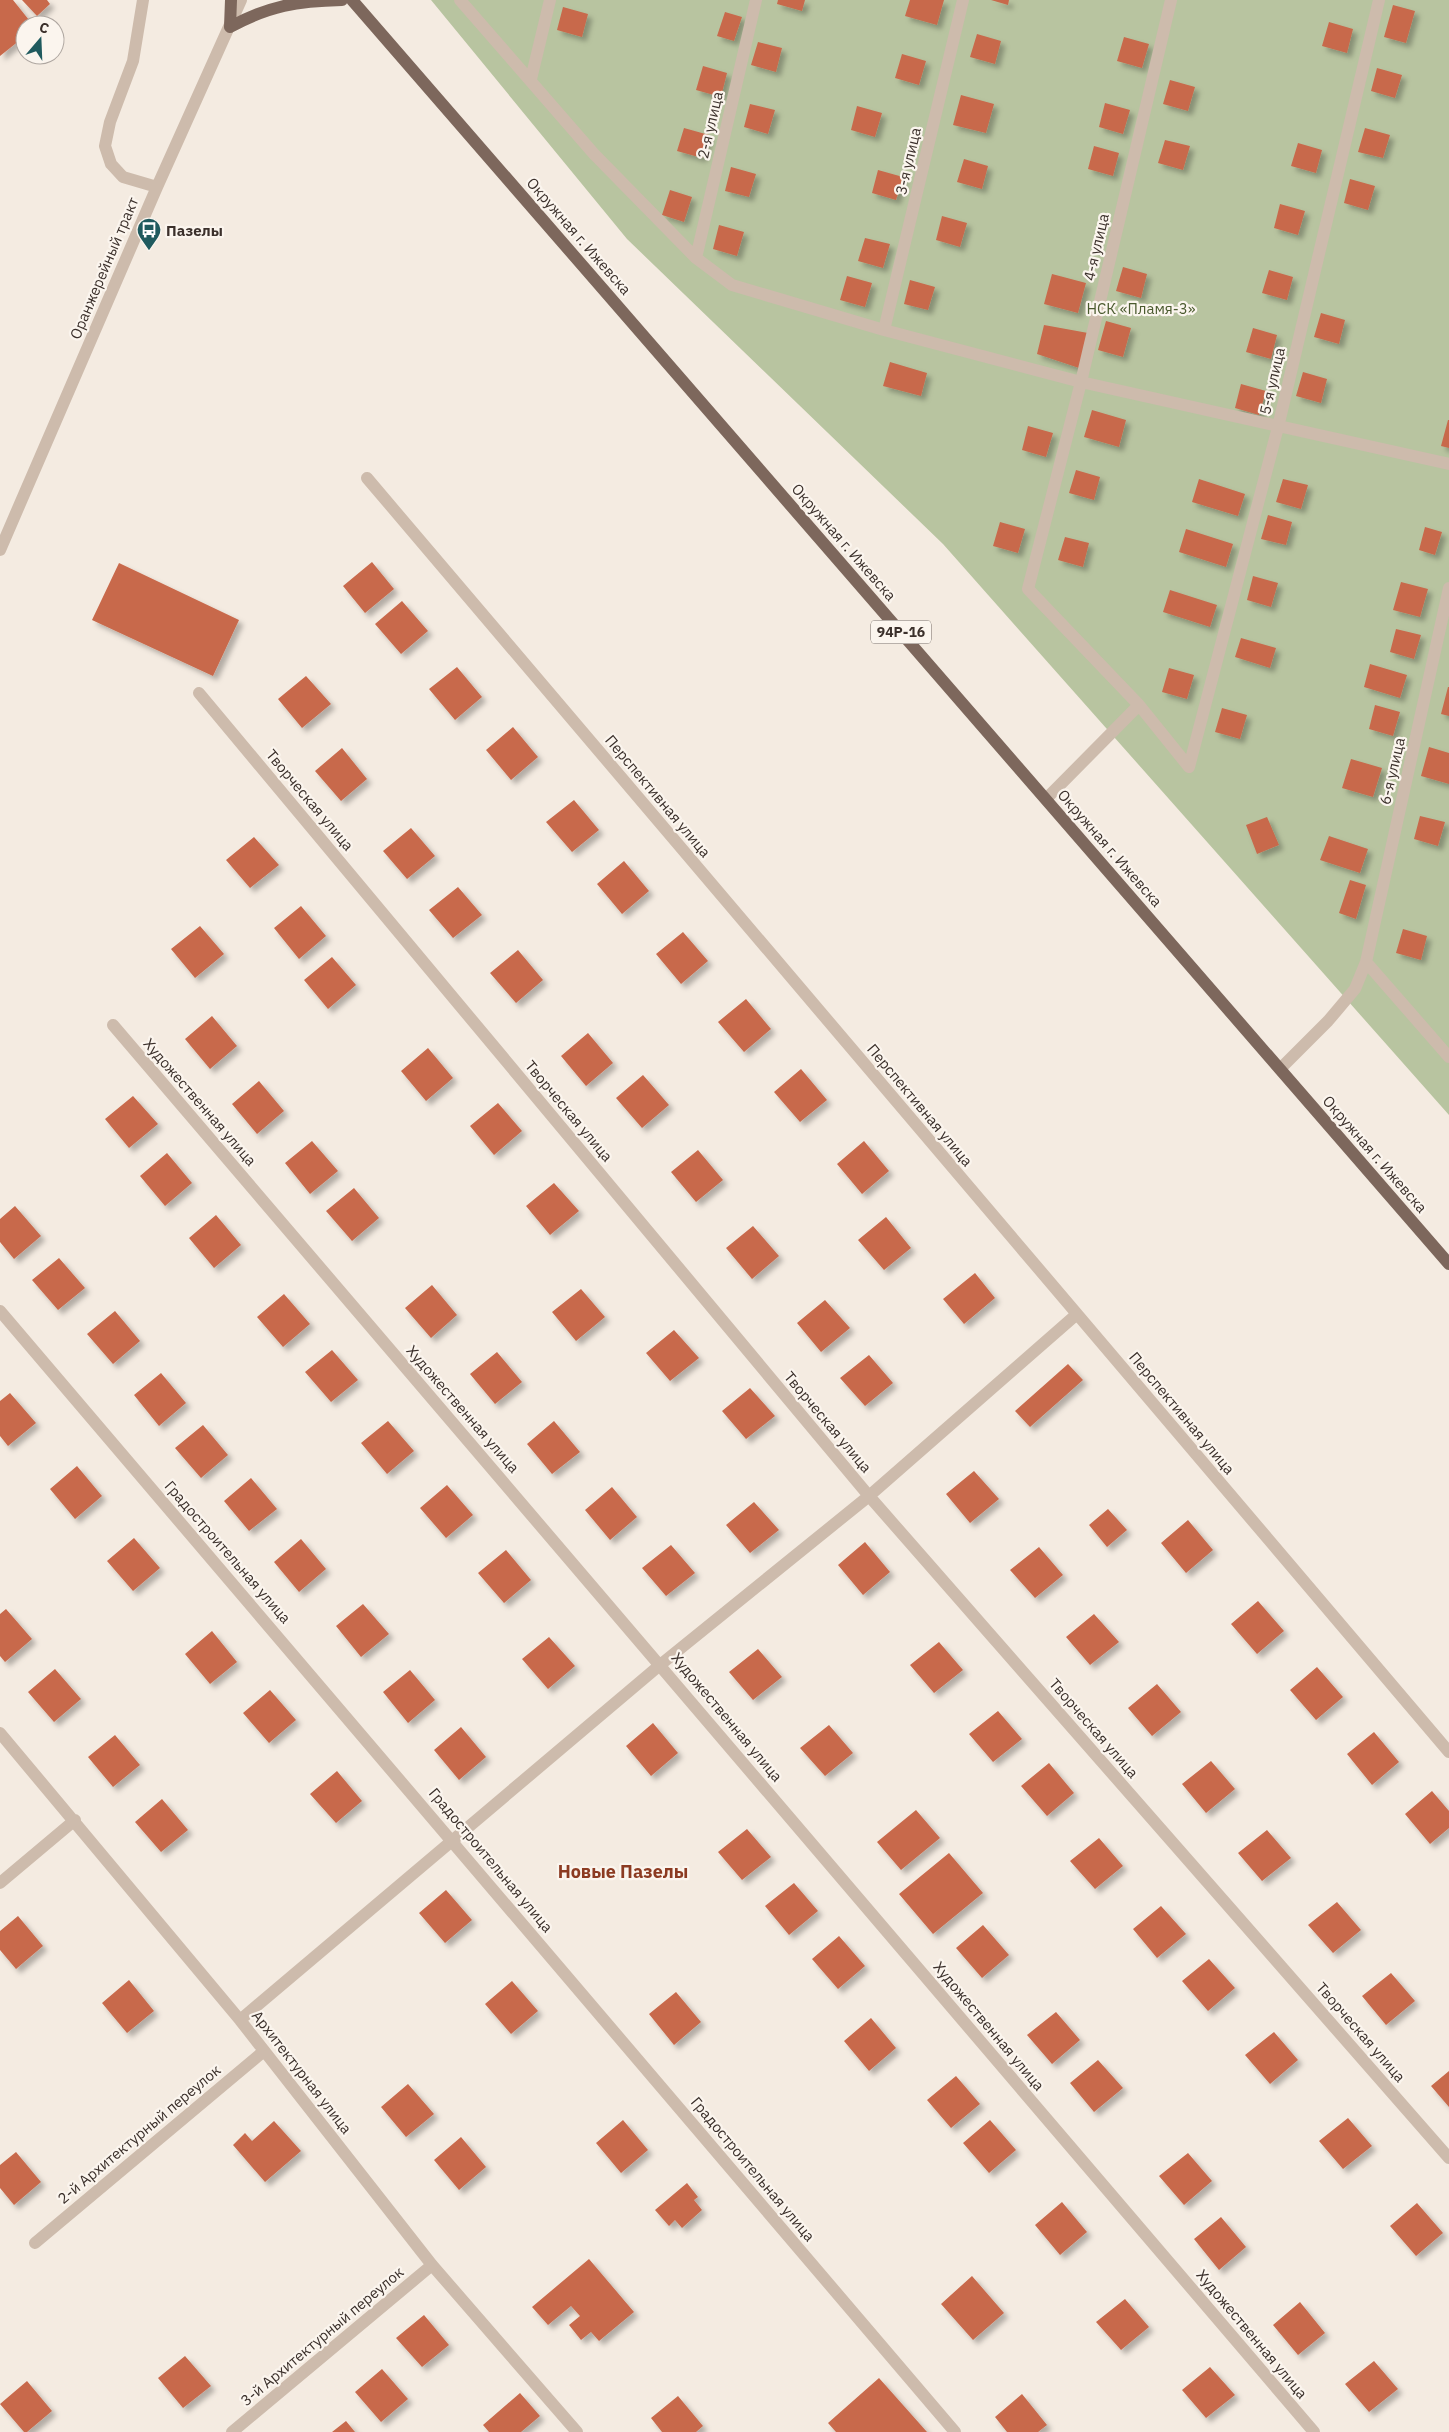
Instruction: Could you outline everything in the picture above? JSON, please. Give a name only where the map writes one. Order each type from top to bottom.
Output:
[{"type":"main road","points":[[231,0],[230,27],[255,14],[288,3],[342,0]]},
{"type":"main road","name":"Окружная г. Ижевска","points":[[352,0],[1449,1264]]},
{"type":"street","points":[[143,0],[133,61],[110,122],[105,146],[111,164],[123,177],[157,187]]},
{"type":"street","name":"Оранжерейный тракт","points":[[0,550],[157,187],[241,0]]},
{"type":"street","points":[[460,0],[531,79],[594,154],[696,258],[732,286],[884,330],[1081,382],[1449,464]]},
{"type":"street","points":[[531,79],[550,0]]},
{"type":"street","name":"2-я улица","points":[[696,258],[756,0]]},
{"type":"street","name":"3-я улица","points":[[884,330],[963,0]]},
{"type":"street","name":"4-я улица","points":[[1139,705],[1028,589],[1081,382],[1170,0]]},
{"type":"street","name":"5-я улица","points":[[1139,705],[1189,767],[1278,426],[1379,0]]},
{"type":"street","name":"Перспективная улица","points":[[367,478],[1449,1752]]},
{"type":"street","name":"6-я улица","points":[[1280,1069],[1328,1021],[1355,989],[1366,962],[1449,588]]},
{"type":"street","name":"Творческая улица","points":[[199,693],[868,1496],[1449,2158]]},
{"type":"street","points":[[1046,799],[1139,705]]},
{"type":"street","points":[[1366,962],[1449,1057]]},
{"type":"street","name":"Художественная улица","points":[[113,1025],[1314,2432]]},
{"type":"street","name":"Градостроительная улица","points":[[0,1311],[954,2432]]},
{"type":"street","points":[[240,2020],[660,1665],[868,1496],[1077,1314]]},
{"type":"street","name":"Архитектурная улица","points":[[0,1733],[76,1820],[240,2020],[432,2265],[577,2432]]},
{"type":"street","points":[[0,1883],[76,1820]]},
{"type":"street","name":"2-й Архитектурный переулок","points":[[35,2243],[264,2051]]},
{"type":"street","name":"3-й Архитектурный переулок","points":[[232,2432],[432,2265]]},
{"type":"green space","name":"НСК «Пламя-3»","points":[[431,0],[1449,0],[1449,1115],[943,544],[627,239]]},
{"type":"building","points":[[0,0],[13,0],[25,15],[15,15],[15,44],[0,56]]},
{"type":"building","points":[[22,0],[47,0],[50,4],[36,15]]},
{"type":"building","points":[[778,0],[805,0],[802,11],[777,4]]},
{"type":"building","points":[[910,0],[944,0],[937,25],[905,16]]},
{"type":"building","points":[[991,0],[1009,0],[1008,5]]},
{"type":"building","points":[[1393,5],[1415,11],[1406,43],[1384,37]]},
{"type":"building","points":[[563,7],[588,14],[582,37],[557,30]]},
{"type":"building","points":[[725,12],[742,17],[734,41],[717,36]]},
{"type":"building","points":[[1329,22],[1353,29],[1347,53],[1322,46]]},
{"type":"building","points":[[977,34],[1001,41],[995,64],[970,57]]},
{"type":"building","points":[[1124,37],[1149,44],[1142,68],[1117,61]]},
{"type":"building","points":[[758,42],[782,48],[776,72],[751,65]]},
{"type":"building","points":[[902,54],[926,61],[919,85],[895,78]]},
{"type":"building","points":[[703,66],[727,73],[721,97],[696,90]]},
{"type":"building","points":[[1377,68],[1402,75],[1395,98],[1371,91]]},
{"type":"building","points":[[1170,80],[1195,87],[1188,111],[1163,104]]},
{"type":"building","points":[[961,95],[994,104],[986,133],[953,125]]},
{"type":"building","points":[[1105,103],[1130,110],[1123,134],[1099,127]]},
{"type":"building","points":[[750,104],[775,110],[768,134],[744,127]]},
{"type":"building","points":[[857,106],[882,113],[875,137],[851,130]]},
{"type":"building","points":[[684,128],[709,135],[702,158],[677,151]]},
{"type":"building","points":[[1365,128],[1390,135],[1383,158],[1358,152]]},
{"type":"building","points":[[1165,140],[1190,146],[1183,170],[1158,163]]},
{"type":"building","points":[[1298,143],[1322,150],[1316,173],[1291,166]]},
{"type":"building","points":[[1094,146],[1119,153],[1113,176],[1088,169]]},
{"type":"building","points":[[964,159],[988,166],[982,189],[957,182]]},
{"type":"building","points":[[731,167],[756,174],[749,197],[725,191]]},
{"type":"building","points":[[878,170],[903,177],[896,200],[872,193]]},
{"type":"building","points":[[1350,179],[1375,186],[1368,210],[1344,203]]},
{"type":"building","points":[[670,190],[692,197],[684,222],[662,215]]},
{"type":"building","points":[[1280,204],[1305,211],[1298,235],[1274,228]]},
{"type":"building","points":[[942,216],[967,223],[960,247],[936,240]]},
{"type":"building","points":[[719,225],[744,232],[737,256],[713,249]]},
{"type":"building","points":[[865,238],[890,244],[883,268],[858,261]]},
{"type":"building","points":[[1123,267],[1147,274],[1141,298],[1116,291]]},
{"type":"building","points":[[1269,270],[1293,277],[1287,300],[1262,293]]},
{"type":"building","points":[[1052,274],[1086,283],[1078,313],[1044,304]]},
{"type":"building","points":[[847,276],[872,283],[865,307],[840,300]]},
{"type":"building","points":[[910,280],[935,287],[928,310],[904,304]]},
{"type":"building","points":[[1321,313],[1345,320],[1339,344],[1314,337]]},
{"type":"building","points":[[1106,321],[1131,328],[1123,357],[1098,350]]},
{"type":"building","points":[[1044,325],[1088,333],[1079,368],[1037,354]]},
{"type":"building","points":[[1253,328],[1277,335],[1271,359],[1246,352]]},
{"type":"building","points":[[890,362],[927,373],[921,396],[883,386]]},
{"type":"building","points":[[1303,372],[1327,379],[1321,403],[1296,396]]},
{"type":"building","points":[[1241,384],[1266,391],[1259,415],[1235,408]]},
{"type":"building","points":[[1092,410],[1126,420],[1119,447],[1084,437]]},
{"type":"building","points":[[1449,420],[1449,448],[1441,446]]},
{"type":"building","points":[[1028,426],[1053,433],[1046,457],[1022,450]]},
{"type":"building","points":[[1076,470],[1100,477],[1094,500],[1069,493]]},
{"type":"building","points":[[1199,479],[1245,494],[1238,516],[1192,502]]},
{"type":"building","points":[[1283,479],[1308,485],[1301,509],[1276,502]]},
{"type":"building","points":[[1268,515],[1292,522],[1286,545],[1261,539]]},
{"type":"building","points":[[1000,522],[1025,529],[1018,553],[993,546]]},
{"type":"building","points":[[1425,527],[1442,532],[1435,555],[1419,550]]},
{"type":"building","points":[[1186,529],[1233,544],[1226,567],[1179,552]]},
{"type":"building","points":[[1065,537],[1089,543],[1083,567],[1058,560]]},
{"type":"building","points":[[372,562],[394,589],[365,613],[343,586]]},
{"type":"building","points":[[119,563],[239,620],[213,676],[92,620]]},
{"type":"building","points":[[1253,576],[1278,583],[1271,607],[1247,600]]},
{"type":"building","points":[[1401,582],[1428,589],[1420,617],[1393,610]]},
{"type":"building","points":[[1170,590],[1217,605],[1210,627],[1163,612]]},
{"type":"building","points":[[402,601],[428,631],[401,654],[375,624]]},
{"type":"building","points":[[1396,629],[1421,635],[1414,659],[1390,652]]},
{"type":"building","points":[[1241,638],[1276,648],[1270,668],[1235,657]]},
{"type":"building","points":[[1370,664],[1407,675],[1400,698],[1364,687]]},
{"type":"building","points":[[457,667],[482,697],[455,720],[429,689]]},
{"type":"building","points":[[1169,668],[1194,675],[1187,699],[1162,692]]},
{"type":"building","points":[[306,676],[331,704],[302,728],[278,699]]},
{"type":"building","points":[[1449,687],[1449,716],[1441,714]]},
{"type":"building","points":[[1375,705],[1400,712],[1393,736],[1369,729]]},
{"type":"building","points":[[1222,708],[1247,715],[1240,739],[1215,732]]},
{"type":"building","points":[[513,727],[538,757],[511,780],[486,750]]},
{"type":"building","points":[[1429,747],[1449,753],[1449,784],[1421,776]]},
{"type":"building","points":[[342,748],[367,779],[341,801],[315,771]]},
{"type":"building","points":[[1351,759],[1382,768],[1373,797],[1342,788]]},
{"type":"building","points":[[574,800],[599,830],[572,852],[546,822]]},
{"type":"building","points":[[1420,816],[1445,822],[1438,846],[1414,839]]},
{"type":"building","points":[[1267,817],[1279,845],[1257,854],[1246,825]]},
{"type":"building","points":[[411,828],[435,856],[407,879],[383,851]]},
{"type":"building","points":[[1329,836],[1368,849],[1360,873],[1320,860]]},
{"type":"building","points":[[254,837],[279,865],[250,888],[226,860]]},
{"type":"building","points":[[624,861],[649,891],[622,914],[597,884]]},
{"type":"building","points":[[1350,880],[1366,885],[1356,919],[1339,913]]},
{"type":"building","points":[[458,887],[482,915],[453,938],[429,910]]},
{"type":"building","points":[[301,906],[326,936],[299,959],[274,928]]},
{"type":"building","points":[[200,926],[224,954],[195,978],[171,949]]},
{"type":"building","points":[[1403,929],[1427,936],[1421,960],[1396,953]]},
{"type":"building","points":[[683,932],[708,961],[681,984],[656,954]]},
{"type":"building","points":[[518,950],[543,980],[516,1003],[490,973]]},
{"type":"building","points":[[332,957],[356,985],[328,1009],[304,980]]},
{"type":"building","points":[[746,999],[771,1029],[744,1052],[718,1022]]},
{"type":"building","points":[[212,1016],[237,1046],[210,1069],[185,1039]]},
{"type":"building","points":[[588,1033],[613,1063],[586,1086],[561,1056]]},
{"type":"building","points":[[428,1048],[453,1078],[426,1101],[401,1071]]},
{"type":"building","points":[[801,1069],[827,1100],[800,1122],[774,1092]]},
{"type":"building","points":[[643,1075],[669,1105],[642,1128],[616,1098]]},
{"type":"building","points":[[259,1081],[284,1111],[257,1134],[232,1104]]},
{"type":"building","points":[[133,1096],[158,1124],[129,1148],[105,1119]]},
{"type":"building","points":[[498,1103],[522,1131],[494,1155],[470,1126]]},
{"type":"building","points":[[312,1141],[338,1171],[310,1194],[285,1163]]},
{"type":"building","points":[[864,1141],[889,1171],[862,1194],[837,1164]]},
{"type":"building","points":[[698,1150],[723,1180],[696,1202],[671,1172]]},
{"type":"building","points":[[167,1153],[192,1183],[165,1206],[140,1176]]},
{"type":"building","points":[[554,1183],[579,1211],[550,1235],[526,1206]]},
{"type":"building","points":[[354,1188],[379,1218],[352,1241],[326,1211]]},
{"type":"building","points":[[15,1206],[41,1236],[14,1259],[0,1242],[0,1219]]},
{"type":"building","points":[[216,1215],[241,1245],[214,1268],[189,1238]]},
{"type":"building","points":[[886,1217],[911,1248],[884,1270],[858,1240]]},
{"type":"building","points":[[753,1226],[779,1256],[752,1279],[726,1248]]},
{"type":"building","points":[[59,1258],[85,1288],[58,1310],[32,1280]]},
{"type":"building","points":[[975,1273],[995,1298],[964,1324],[943,1299]]},
{"type":"building","points":[[432,1285],[457,1315],[431,1338],[405,1308]]},
{"type":"building","points":[[581,1289],[605,1317],[576,1341],[552,1312]]},
{"type":"building","points":[[284,1294],[310,1324],[283,1347],[257,1317]]},
{"type":"building","points":[[825,1300],[850,1328],[821,1352],[797,1323]]},
{"type":"building","points":[[115,1311],[140,1341],[113,1364],[87,1334]]},
{"type":"building","points":[[674,1330],[699,1358],[670,1381],[646,1353]]},
{"type":"building","points":[[332,1350],[358,1380],[331,1402],[305,1372]]},
{"type":"building","points":[[497,1352],[522,1382],[495,1404],[470,1374]]},
{"type":"building","points":[[869,1355],[893,1383],[865,1406],[840,1378]]},
{"type":"building","points":[[1068,1364],[1083,1380],[1030,1427],[1015,1411]]},
{"type":"building","points":[[161,1373],[186,1403],[159,1426],[134,1395]]},
{"type":"building","points":[[750,1388],[775,1416],[746,1439],[722,1411]]},
{"type":"building","points":[[10,1393],[36,1423],[8,1446],[0,1436],[0,1401]]},
{"type":"building","points":[[388,1421],[414,1451],[387,1474],[361,1443]]},
{"type":"building","points":[[554,1421],[580,1452],[552,1474],[527,1444]]},
{"type":"building","points":[[203,1425],[228,1455],[201,1478],[175,1448]]},
{"type":"building","points":[[77,1466],[102,1496],[75,1519],[50,1489]]},
{"type":"building","points":[[974,1471],[999,1499],[970,1523],[946,1494]]},
{"type":"building","points":[[251,1478],[277,1509],[249,1531],[224,1501]]},
{"type":"building","points":[[447,1485],[473,1515],[446,1538],[420,1508]]},
{"type":"building","points":[[612,1487],[637,1517],[610,1540],[585,1510]]},
{"type":"building","points":[[754,1502],[779,1530],[750,1553],[726,1525]]},
{"type":"building","points":[[1108,1509],[1127,1530],[1107,1547],[1089,1525]]},
{"type":"building","points":[[1188,1520],[1213,1550],[1186,1573],[1161,1543]]},
{"type":"building","points":[[134,1538],[160,1568],[133,1591],[107,1561]]},
{"type":"building","points":[[301,1539],[326,1569],[299,1592],[274,1562]]},
{"type":"building","points":[[865,1542],[890,1572],[863,1595],[838,1565]]},
{"type":"building","points":[[671,1545],[695,1573],[666,1596],[642,1568]]},
{"type":"building","points":[[1039,1547],[1063,1575],[1035,1598],[1010,1570]]},
{"type":"building","points":[[506,1550],[531,1580],[504,1603],[478,1573]]},
{"type":"building","points":[[1258,1601],[1284,1631],[1257,1654],[1231,1624]]},
{"type":"building","points":[[363,1604],[389,1634],[361,1657],[336,1626]]},
{"type":"building","points":[[6,1609],[32,1639],[5,1662],[0,1656],[0,1614]]},
{"type":"building","points":[[1094,1614],[1119,1642],[1090,1665],[1066,1637]]},
{"type":"building","points":[[212,1631],[237,1662],[210,1684],[185,1654]]},
{"type":"building","points":[[549,1637],[575,1666],[548,1689],[522,1659]]},
{"type":"building","points":[[939,1642],[963,1670],[934,1693],[910,1665]]},
{"type":"building","points":[[758,1649],[782,1677],[753,1700],[729,1672]]},
{"type":"building","points":[[1317,1667],[1343,1697],[1316,1720],[1290,1690]]},
{"type":"building","points":[[55,1669],[81,1699],[54,1722],[28,1692]]},
{"type":"building","points":[[410,1670],[435,1700],[408,1723],[383,1692]]},
{"type":"building","points":[[1157,1684],[1181,1712],[1152,1736],[1128,1708]]},
{"type":"building","points":[[270,1690],[296,1720],[269,1743],[243,1713]]},
{"type":"building","points":[[998,1711],[1022,1739],[993,1762],[969,1734]]},
{"type":"building","points":[[653,1723],[678,1753],[651,1776],[626,1746]]},
{"type":"building","points":[[829,1725],[853,1753],[825,1776],[800,1748]]},
{"type":"building","points":[[461,1727],[486,1757],[459,1780],[434,1750]]},
{"type":"building","points":[[1374,1732],[1399,1762],[1372,1785],[1347,1754]]},
{"type":"building","points":[[115,1735],[140,1765],[113,1787],[88,1757]]},
{"type":"building","points":[[1211,1761],[1235,1789],[1206,1813],[1182,1784]]},
{"type":"building","points":[[1049,1763],[1074,1793],[1047,1816],[1021,1786]]},
{"type":"building","points":[[337,1771],[362,1801],[336,1823],[310,1794]]},
{"type":"building","points":[[1432,1791],[1449,1811],[1449,1828],[1430,1844],[1405,1814]]},
{"type":"building","points":[[162,1799],[188,1830],[161,1852],[135,1822]]},
{"type":"building","points":[[916,1810],[940,1838],[901,1870],[877,1842]]},
{"type":"building","points":[[747,1829],[771,1857],[742,1880],[718,1852]]},
{"type":"building","points":[[1267,1830],[1291,1858],[1262,1881],[1238,1853]]},
{"type":"building","points":[[1099,1838],[1123,1866],[1095,1889],[1070,1861]]},
{"type":"building","points":[[949,1853],[983,1893],[933,1934],[899,1894]]},
{"type":"building","points":[[794,1883],[818,1911],[789,1935],[765,1906]]},
{"type":"building","points":[[446,1890],[472,1920],[445,1943],[419,1913]]},
{"type":"building","points":[[1337,1902],[1361,1930],[1333,1953],[1308,1925]]},
{"type":"building","points":[[1161,1906],[1186,1934],[1157,1958],[1133,1929]]},
{"type":"building","points":[[18,1916],[43,1946],[16,1969],[0,1950],[0,1931]]},
{"type":"building","points":[[983,1925],[1009,1955],[982,1978],[956,1948]]},
{"type":"building","points":[[839,1936],[865,1966],[838,1989],[812,1959]]},
{"type":"building","points":[[1209,1959],[1235,1988],[1208,2011],[1182,1981]]},
{"type":"building","points":[[1391,1973],[1415,2001],[1386,2025],[1362,1996]]},
{"type":"building","points":[[129,1980],[154,2011],[127,2033],[102,2003]]},
{"type":"building","points":[[512,1981],[538,2011],[511,2034],[485,2004]]},
{"type":"building","points":[[676,1992],[701,2022],[674,2045],[649,2014]]},
{"type":"building","points":[[1056,2012],[1080,2040],[1052,2064],[1027,2035]]},
{"type":"building","points":[[871,2018],[896,2048],[869,2071],[844,2041]]},
{"type":"building","points":[[1274,2032],[1298,2060],[1270,2084],[1245,2055]]},
{"type":"building","points":[[1098,2060],[1123,2088],[1094,2112],[1070,2083]]},
{"type":"building","points":[[1449,2071],[1449,2107],[1431,2086]]},
{"type":"building","points":[[956,2076],[980,2104],[951,2128],[927,2100]]},
{"type":"building","points":[[408,2084],[434,2114],[406,2137],[381,2107]]},
{"type":"building","points":[[1348,2118],[1372,2146],[1343,2169],[1319,2141]]},
{"type":"building","points":[[623,2120],[648,2150],[621,2173],[596,2143]]},
{"type":"building","points":[[990,2120],[1016,2150],[989,2173],[963,2143]]},
{"type":"building","points":[[274,2121],[301,2151],[265,2182],[233,2145],[245,2133],[252,2141]]},
{"type":"building","points":[[461,2137],[486,2167],[459,2190],[434,2160]]},
{"type":"building","points":[[16,2152],[41,2182],[14,2205],[0,2188],[0,2165]]},
{"type":"building","points":[[1188,2153],[1212,2181],[1184,2205],[1159,2176]]},
{"type":"building","points":[[687,2183],[698,2197],[694,2200],[702,2210],[682,2228],[675,2220],[669,2226],[655,2210]]},
{"type":"building","points":[[1062,2202],[1087,2232],[1060,2255],[1035,2225]]},
{"type":"building","points":[[1417,2203],[1443,2233],[1416,2256],[1390,2226]]},
{"type":"building","points":[[1221,2217],[1246,2247],[1219,2270],[1194,2239]]},
{"type":"building","points":[[589,2259],[634,2312],[599,2341],[591,2332],[581,2340],[569,2325],[580,2316],[571,2306],[548,2325],[532,2307]]},
{"type":"building","points":[[972,2276],[1004,2313],[973,2340],[941,2304]]},
{"type":"building","points":[[1125,2299],[1149,2327],[1121,2350],[1096,2322]]},
{"type":"building","points":[[1300,2302],[1325,2333],[1298,2355],[1273,2325]]},
{"type":"building","points":[[424,2315],[449,2345],[422,2367],[396,2338]]},
{"type":"building","points":[[185,2356],[211,2386],[183,2408],[158,2378]]},
{"type":"building","points":[[1374,2361],[1398,2389],[1369,2412],[1345,2384]]},
{"type":"building","points":[[1210,2367],[1235,2395],[1206,2418],[1182,2390]]},
{"type":"building","points":[[382,2369],[408,2399],[381,2422],[355,2392]]},
{"type":"building","points":[[879,2378],[927,2432],[836,2432],[828,2423]]},
{"type":"building","points":[[27,2381],[52,2411],[27,2432],[24,2432],[0,2404]]},
{"type":"building","points":[[520,2393],[540,2416],[521,2432],[489,2432],[483,2425]]},
{"type":"building","points":[[1022,2394],[1047,2425],[1038,2432],[1007,2432],[995,2417]]},
{"type":"building","points":[[678,2396],[703,2426],[696,2432],[662,2432],[651,2418]]},
{"type":"building","points":[[346,2421],[355,2432],[332,2432]]},
{"type":"place","name":"Пазелы","points":[[149,251]]},
{"type":"district","name":"Новые Пазелы","points":[[623,1871]]}]
